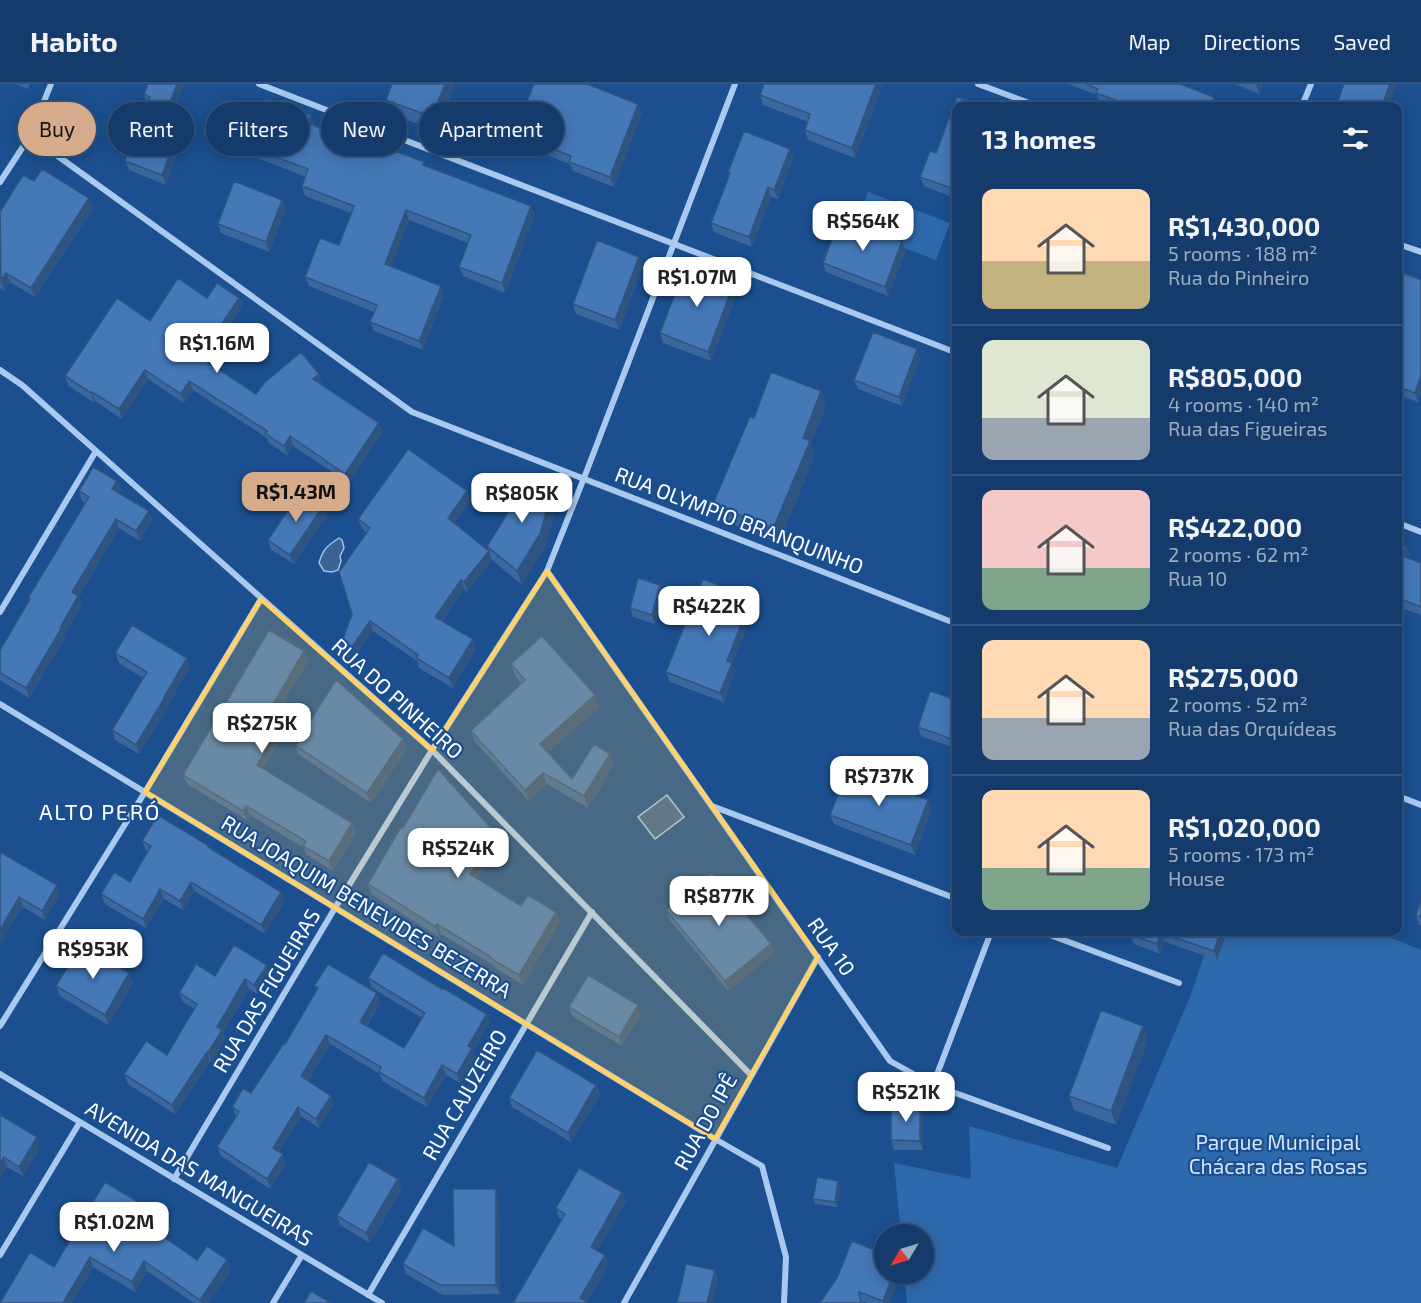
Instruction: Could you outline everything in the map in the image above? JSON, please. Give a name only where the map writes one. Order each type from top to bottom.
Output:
[{"type":"street","points":[[44,102],[51,84]]},
{"type":"street","points":[[259,84],[952,351]]},
{"type":"street","name":"RUA DAS FIGUEIRAS","points":[[174,1179],[335,908],[432,750],[547,571],[735,84]]},
{"type":"street","points":[[978,84],[1026,102]]},
{"type":"street","points":[[1304,102],[1311,84]]},
{"type":"street","points":[[0,182],[18,154]]},
{"type":"street","name":"RUA OLYMPIO BRANQUINHO","points":[[58,156],[412,412],[952,622]]},
{"type":"street","points":[[1402,245],[1421,252]]},
{"type":"street","name":"RUA DO PINHEIRO","points":[[0,370],[21,386],[432,750],[751,1075]]},
{"type":"street","points":[[0,612],[96,452]]},
{"type":"street","points":[[1402,525],[1421,532]]},
{"type":"street","name":"RUA 10","points":[[547,571],[890,1061],[933,1085],[1108,1148]]},
{"type":"street","points":[[0,1026],[146,792],[261,599]]},
{"type":"street","name":"RUA JOAQUIM BENEVIDES BEZERRA","points":[[0,704],[762,1166],[786,1257],[784,1303]]},
{"type":"street","points":[[1402,798],[1421,805]]},
{"type":"street","points":[[712,806],[952,897]]},
{"type":"street","name":"RUA CAJUZEIRO","points":[[368,1295],[592,912]]},
{"type":"street","points":[[933,1085],[989,936]]},
{"type":"street","points":[[1053,936],[1179,983]]},
{"type":"street","name":"RUA DO IPÊ","points":[[624,1303],[818,957]]},
{"type":"street","name":"AVENIDA DAS MANGUEIRAS","points":[[0,1074],[382,1303]]},
{"type":"street","points":[[0,1255],[80,1122]]},
{"type":"street","points":[[273,1303],[302,1255]]},
{"type":"highlighted area","points":[[547,571],[818,957],[715,1139],[145,792],[261,599],[432,750]]},
{"type":"green space","points":[[868,192],[950,223],[936,260],[854,229]]},
{"type":"green space","name":"Parque Municipal Chácara das Rosas","points":[[1211,936],[1386,936],[1421,950],[1421,1303],[907,1303],[905,1284],[934,1284],[934,1224],[900,1224],[894,1163],[971,1179],[969,1126],[1117,1168],[1190,997]]},
{"type":"shaded area","points":[[339,538],[344,548],[338,570],[324,571],[319,563],[322,554]]},
{"type":"shaded area","points":[[667,795],[684,817],[655,839],[638,817]]},
{"type":"building","points":[[148,84],[177,84],[170,102],[148,102],[150,97],[144,94]]},
{"type":"building","points":[[392,84],[445,84],[438,102],[419,102],[419,112],[407,108],[407,102],[386,100]]},
{"type":"building","points":[[534,84],[587,84],[638,104],[610,177],[569,162],[571,156],[564,153],[564,102],[527,102]]},
{"type":"building","points":[[764,84],[876,84],[852,148],[805,130],[810,114],[760,95]]},
{"type":"building","points":[[1086,84],[1180,84],[1214,97],[1212,102],[1121,102],[1096,93],[1098,89]]},
{"type":"building","points":[[1344,84],[1390,84],[1383,102],[1337,102]]},
{"type":"building","points":[[957,97],[971,102],[955,102]]},
{"type":"building","points":[[952,110],[952,188],[920,177],[930,151],[936,153]]},
{"type":"building","points":[[309,123],[321,128],[321,156],[407,155],[424,162],[423,165],[531,206],[502,283],[459,267],[471,235],[406,210],[385,264],[441,286],[419,341],[370,322],[377,305],[305,277],[320,238],[339,245],[354,206],[302,186],[308,169],[273,156],[309,156]]},
{"type":"building","points":[[744,131],[790,149],[774,190],[768,187],[749,237],[711,223]]},
{"type":"building","points":[[127,156],[169,156],[162,175],[125,161]]},
{"type":"building","points":[[42,169],[89,198],[31,288],[6,273],[1,281],[0,212],[23,175],[34,181]]},
{"type":"building","points":[[234,181],[282,200],[266,242],[218,224]]},
{"type":"building","points":[[840,217],[902,241],[885,287],[823,263]]},
{"type":"building","points":[[597,240],[639,257],[615,320],[573,304]]},
{"type":"building","points":[[686,265],[734,283],[708,352],[660,333]]},
{"type":"building","points":[[1402,273],[1421,280],[1421,375],[1415,393],[1402,388]]},
{"type":"building","points":[[178,278],[207,298],[217,283],[239,298],[202,354],[205,357],[203,359],[256,394],[264,383],[301,352],[319,374],[313,379],[379,423],[345,474],[290,436],[284,446],[265,433],[267,431],[189,381],[181,394],[145,370],[119,409],[65,376],[117,298],[150,321]]},
{"type":"building","points":[[873,332],[917,349],[899,397],[854,380]]},
{"type":"building","points":[[771,372],[821,391],[803,438],[810,441],[773,529],[713,504],[750,416],[754,418]]},
{"type":"building","points":[[408,449],[467,491],[448,518],[489,551],[464,582],[461,580],[435,617],[473,639],[449,678],[416,658],[418,655],[370,621],[344,658],[338,653],[352,614],[339,572],[370,528],[358,519]]},
{"type":"building","points":[[93,467],[117,481],[112,489],[149,511],[136,531],[116,519],[72,592],[78,596],[26,688],[0,673],[0,650],[30,599],[28,598],[89,497],[79,491]]},
{"type":"building","points":[[531,476],[553,487],[540,534],[517,571],[487,546]]},
{"type":"building","points":[[301,491],[323,506],[290,555],[268,540]]},
{"type":"building","points":[[1402,546],[1406,547],[1403,556],[1421,563],[1421,607],[1402,599]]},
{"type":"building","points":[[638,578],[660,585],[652,615],[630,608]]},
{"type":"building","points":[[703,579],[751,598],[727,661],[732,663],[720,693],[666,672]]},
{"type":"building","points":[[132,625],[187,658],[136,745],[112,730],[147,672],[115,653]]},
{"type":"building","points":[[269,630],[304,651],[269,711],[284,720],[257,765],[352,823],[329,861],[303,846],[306,841],[246,806],[243,811],[183,775]]},
{"type":"building","points":[[542,636],[595,695],[540,744],[572,779],[594,744],[610,754],[584,796],[543,773],[525,790],[471,731],[525,680],[511,664]]},
{"type":"building","points":[[336,680],[403,739],[367,793],[295,745]]},
{"type":"building","points":[[930,691],[952,698],[952,739],[918,727]]},
{"type":"building","points":[[438,769],[497,835],[470,874],[521,906],[528,895],[556,912],[519,975],[368,884]]},
{"type":"building","points":[[848,769],[928,800],[911,845],[830,815]]},
{"type":"building","points":[[158,815],[281,892],[261,925],[191,882],[180,901],[160,889],[143,919],[101,894],[114,872],[130,882],[151,846],[142,841]]},
{"type":"building","points":[[0,852],[57,885],[42,911],[19,897],[0,930]]},
{"type":"building","points":[[712,873],[771,944],[725,981],[666,910]]},
{"type":"building","points":[[1421,900],[1421,917],[1416,915]]},
{"type":"building","points":[[1135,936],[1160,936],[1157,944]]},
{"type":"building","points":[[1170,936],[1219,936],[1214,951]]},
{"type":"building","points":[[81,944],[129,973],[105,1015],[56,986]]},
{"type":"building","points":[[234,945],[267,965],[254,985],[245,979],[217,1027],[222,1030],[172,1105],[124,1074],[146,1041],[167,1055],[197,1004],[179,993],[196,964],[215,976]]},
{"type":"building","points":[[383,953],[487,1014],[468,1046],[472,1048],[457,1074],[442,1065],[424,1098],[379,1072],[381,1067],[326,1035],[301,1076],[331,1096],[316,1119],[298,1107],[273,1148],[283,1154],[267,1179],[217,1147],[239,1112],[232,1107],[243,1088],[251,1093],[285,1044],[318,988],[314,986],[328,964],[377,993],[360,1022],[404,1048],[425,1013],[368,978]]},
{"type":"building","points":[[588,975],[638,1005],[619,1037],[569,1007]]},
{"type":"building","points":[[1101,1010],[1143,1026],[1111,1111],[1069,1096]]},
{"type":"building","points":[[537,1050],[596,1085],[568,1133],[509,1098]]},
{"type":"building","points":[[891,1106],[920,1107],[920,1141],[891,1140]]},
{"type":"building","points":[[0,1115],[37,1137],[19,1167],[4,1157],[0,1163]]},
{"type":"building","points":[[369,1162],[398,1179],[366,1233],[337,1216]]},
{"type":"building","points":[[579,1168],[622,1192],[591,1247],[605,1255],[580,1298],[589,1303],[513,1303],[565,1214],[556,1208]]},
{"type":"building","points":[[817,1177],[838,1181],[835,1202],[813,1199]]},
{"type":"building","points":[[105,1182],[168,1220],[160,1234],[197,1260],[207,1246],[227,1260],[200,1300],[144,1261],[132,1282],[90,1257],[63,1303],[0,1303],[30,1252],[54,1267]]},
{"type":"building","points":[[453,1189],[496,1189],[496,1285],[440,1285],[403,1264],[423,1228],[454,1246]]},
{"type":"building","points":[[852,1241],[874,1250],[874,1284],[890,1284],[883,1301],[859,1292],[861,1303],[820,1303],[837,1278]]},
{"type":"building","points":[[686,1264],[715,1270],[707,1303],[677,1303]]},
{"type":"building","points":[[311,1291],[331,1303],[304,1303]]},
{"type":"district","name":"ALTO PERÓ","points":[[100,812]]}]
